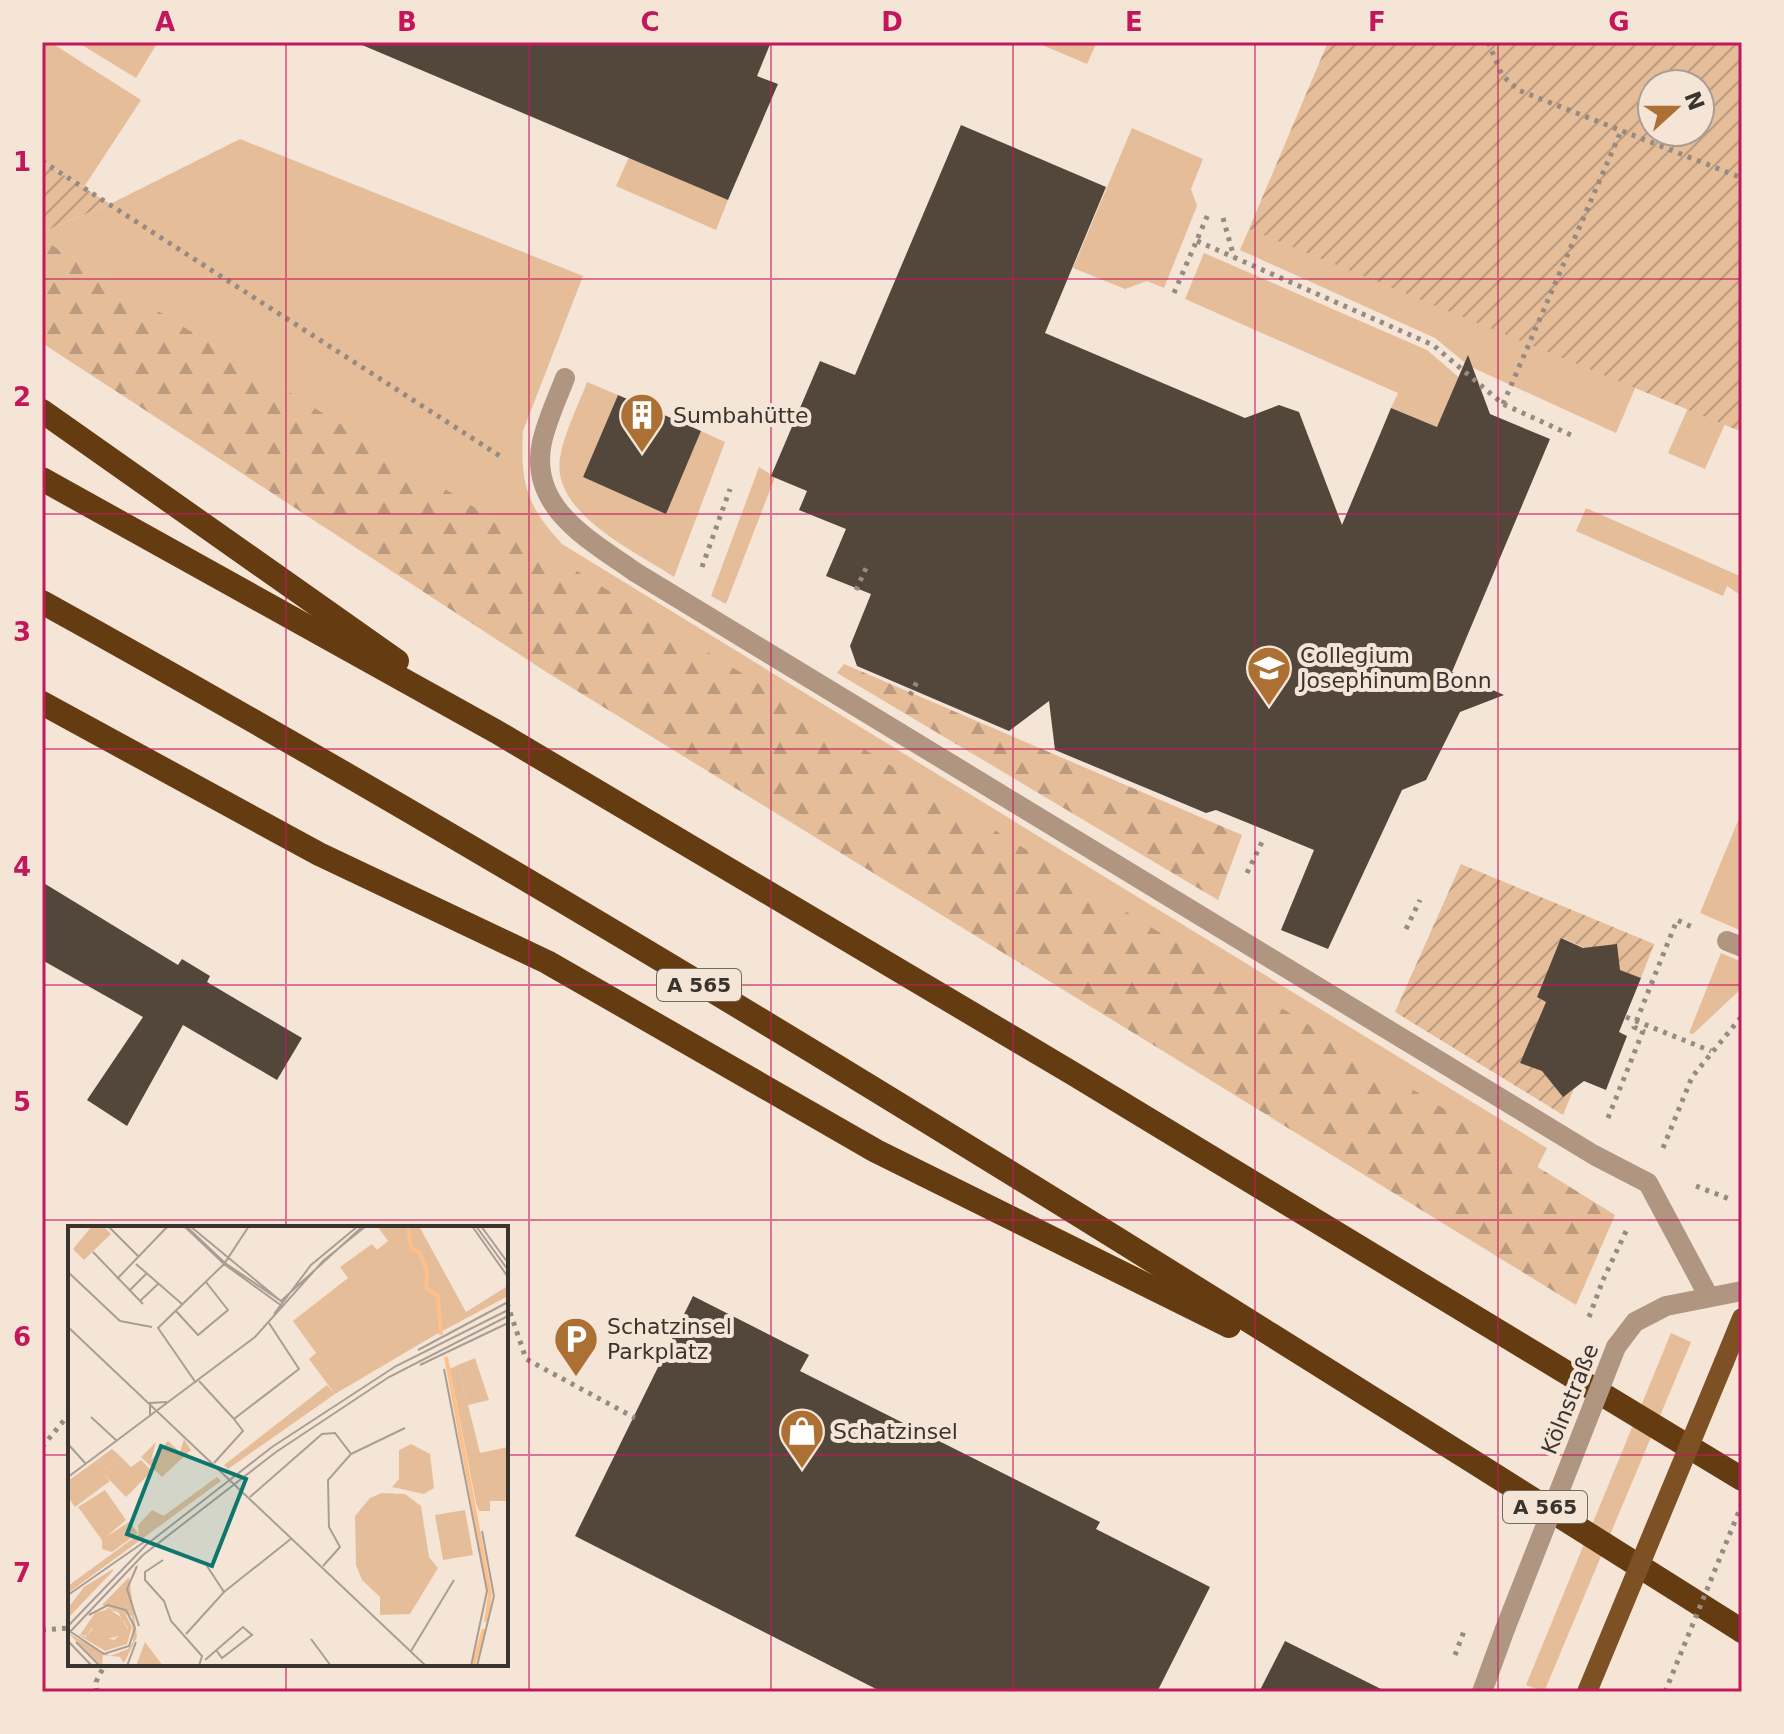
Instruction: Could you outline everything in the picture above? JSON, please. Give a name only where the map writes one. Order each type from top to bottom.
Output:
[{"type":"highway","points":[[42,411],[497,732]]},
{"type":"highway","points":[[42,479],[497,732],[1059,1065],[1742,1479]]},
{"type":"highway","name":"A 565","points":[[42,602],[460,842],[812,1053],[1742,1631]]},
{"type":"highway","points":[[42,703],[319,854],[547,962],[876,1151],[1346,1384]]},
{"type":"main road","points":[[1587,1692],[1742,1318]]},
{"type":"lane","points":[[565,378],[543,438],[541,466],[553,506],[568,525],[689,605],[1594,1155],[1648,1183],[1709,1297]]},
{"type":"lane","name":"Kölnstraße","points":[[1484,1690],[1616,1347],[1635,1322],[1666,1306],[1742,1291]]},
{"type":"path","points":[[1488,42],[1502,75],[1518,90],[1742,178]]},
{"type":"path","points":[[1503,404],[1621,131]]},
{"type":"path","points":[[42,161],[545,484]]},
{"type":"path","points":[[1174,293],[1209,212]]},
{"type":"path","points":[[1223,218],[1234,258]]},
{"type":"path","points":[[1197,241],[1433,345],[1503,404],[1571,435]]},
{"type":"path","points":[[689,605],[730,489]]},
{"type":"path","points":[[856,590],[867,566]]},
{"type":"path","points":[[1247,873],[1263,840]]},
{"type":"path","points":[[1406,929],[1420,900]]},
{"type":"path","points":[[1594,1155],[1643,1031],[1634,1027],[1677,920],[1734,944]]},
{"type":"path","points":[[1626,1017],[1711,1051],[1742,1016]]},
{"type":"path","points":[[508,1306],[526,1359],[635,1418]]},
{"type":"path","points":[[42,1447],[68,1415]]},
{"type":"path","points":[[1665,1692],[1742,1504]]},
{"type":"path","points":[[42,1630],[68,1628]]},
{"type":"path","points":[[97,1692],[96,1682],[104,1666]]},
{"type":"green space","points":[[42,42],[50,42],[141,100],[84,187],[42,161]]},
{"type":"green space","points":[[77,42],[158,42],[136,78]]},
{"type":"green space","points":[[1035,42],[1097,42],[1087,64]]},
{"type":"green space","points":[[1328,42],[1742,42],[1742,432],[1249,229]]},
{"type":"green space","points":[[1132,128],[1203,159],[1191,189],[1197,206],[1164,288],[1147,281],[1125,289],[1073,268]]},
{"type":"green space","points":[[240,139],[583,276],[523,431],[523,466],[528,493],[541,518],[562,544],[1547,1148],[1537,1168],[42,239],[42,232],[110,204]]},
{"type":"green space","points":[[629,157],[728,200],[716,230],[616,186]]},
{"type":"green space","points":[[42,161],[110,204],[42,232]]},
{"type":"green space","points":[[1249,229],[1636,386],[1616,433],[1469,366],[1435,338],[1240,250]]},
{"type":"green space","points":[[42,239],[1615,1215],[1576,1305],[548,673],[42,343]]},
{"type":"green space","points":[[1204,253],[1427,350],[1462,380],[1437,427],[1391,408],[1398,393],[1185,299]]},
{"type":"green space","points":[[587,382],[618,395],[583,477],[666,513],[701,431],[725,442],[674,577],[599,528],[569,496],[561,478],[560,458]]},
{"type":"green space","points":[[1688,408],[1725,424],[1705,469],[1668,453]]},
{"type":"green space","points":[[759,467],[775,477],[726,604],[711,596]]},
{"type":"green space","points":[[1586,508],[1742,577],[1742,596],[1727,586],[1723,596],[1576,531]]},
{"type":"green space","points":[[844,664],[1242,835],[1218,900],[837,673]]},
{"type":"green space","points":[[1742,811],[1742,931],[1700,913]]},
{"type":"green space","points":[[1461,864],[1654,944],[1641,978],[1614,968],[1611,947],[1601,946],[1594,952],[1562,938],[1537,997],[1546,1002],[1520,1063],[1553,1075],[1553,1084],[1559,1091],[1575,1086],[1563,1115],[1395,1012]]},
{"type":"green space","points":[[1721,953],[1742,962],[1742,988],[1693,1034],[1689,1033]]},
{"type":"green space","points":[[1671,1333],[1691,1342],[1544,1692],[1526,1685]]},
{"type":"building","points":[[355,42],[771,42],[757,76],[778,84],[728,200]]},
{"type":"building","points":[[961,125],[1106,187],[1045,333],[1245,418],[1279,405],[1299,412],[1342,525],[1391,408],[1437,427],[1468,355],[1490,414],[1550,439],[1452,672],[1504,695],[1460,712],[1426,780],[1402,790],[1328,949],[1281,930],[1314,850],[1216,810],[1206,813],[1055,750],[1049,701],[1009,731],[857,666],[850,646],[871,594],[826,576],[846,529],[799,510],[807,491],[771,476],[820,361],[855,375]]},
{"type":"building","name":"Sumbahütte","points":[[618,395],[701,431],[666,514],[583,477]]},
{"type":"building","points":[[42,882],[178,965],[182,959],[210,976],[207,982],[302,1038],[277,1080],[183,1025],[127,1126],[87,1100],[143,1017],[42,960]]},
{"type":"building","points":[[1561,938],[1583,948],[1617,944],[1620,970],[1641,978],[1619,1032],[1627,1036],[1606,1090],[1584,1081],[1563,1097],[1542,1071],[1520,1063],[1546,1002],[1537,997]]},
{"type":"building","name":"Schatzinsel","points":[[693,1296],[809,1355],[800,1371],[1100,1522],[1096,1529],[1210,1587],[1157,1692],[882,1692],[575,1536]]},
{"type":"building","points":[[1285,1641],[1387,1692],[1259,1692]]},
{"type":"place","name":"Sumbahütte","points":[[642,454]]},
{"type":"place","name":"Collegium Josephinum Bonn","points":[[1269,707]]},
{"type":"place","name":"Schatzinsel Parkplatz","points":[[576,1378]]},
{"type":"place","name":"Schatzinsel","points":[[802,1470]]}]
